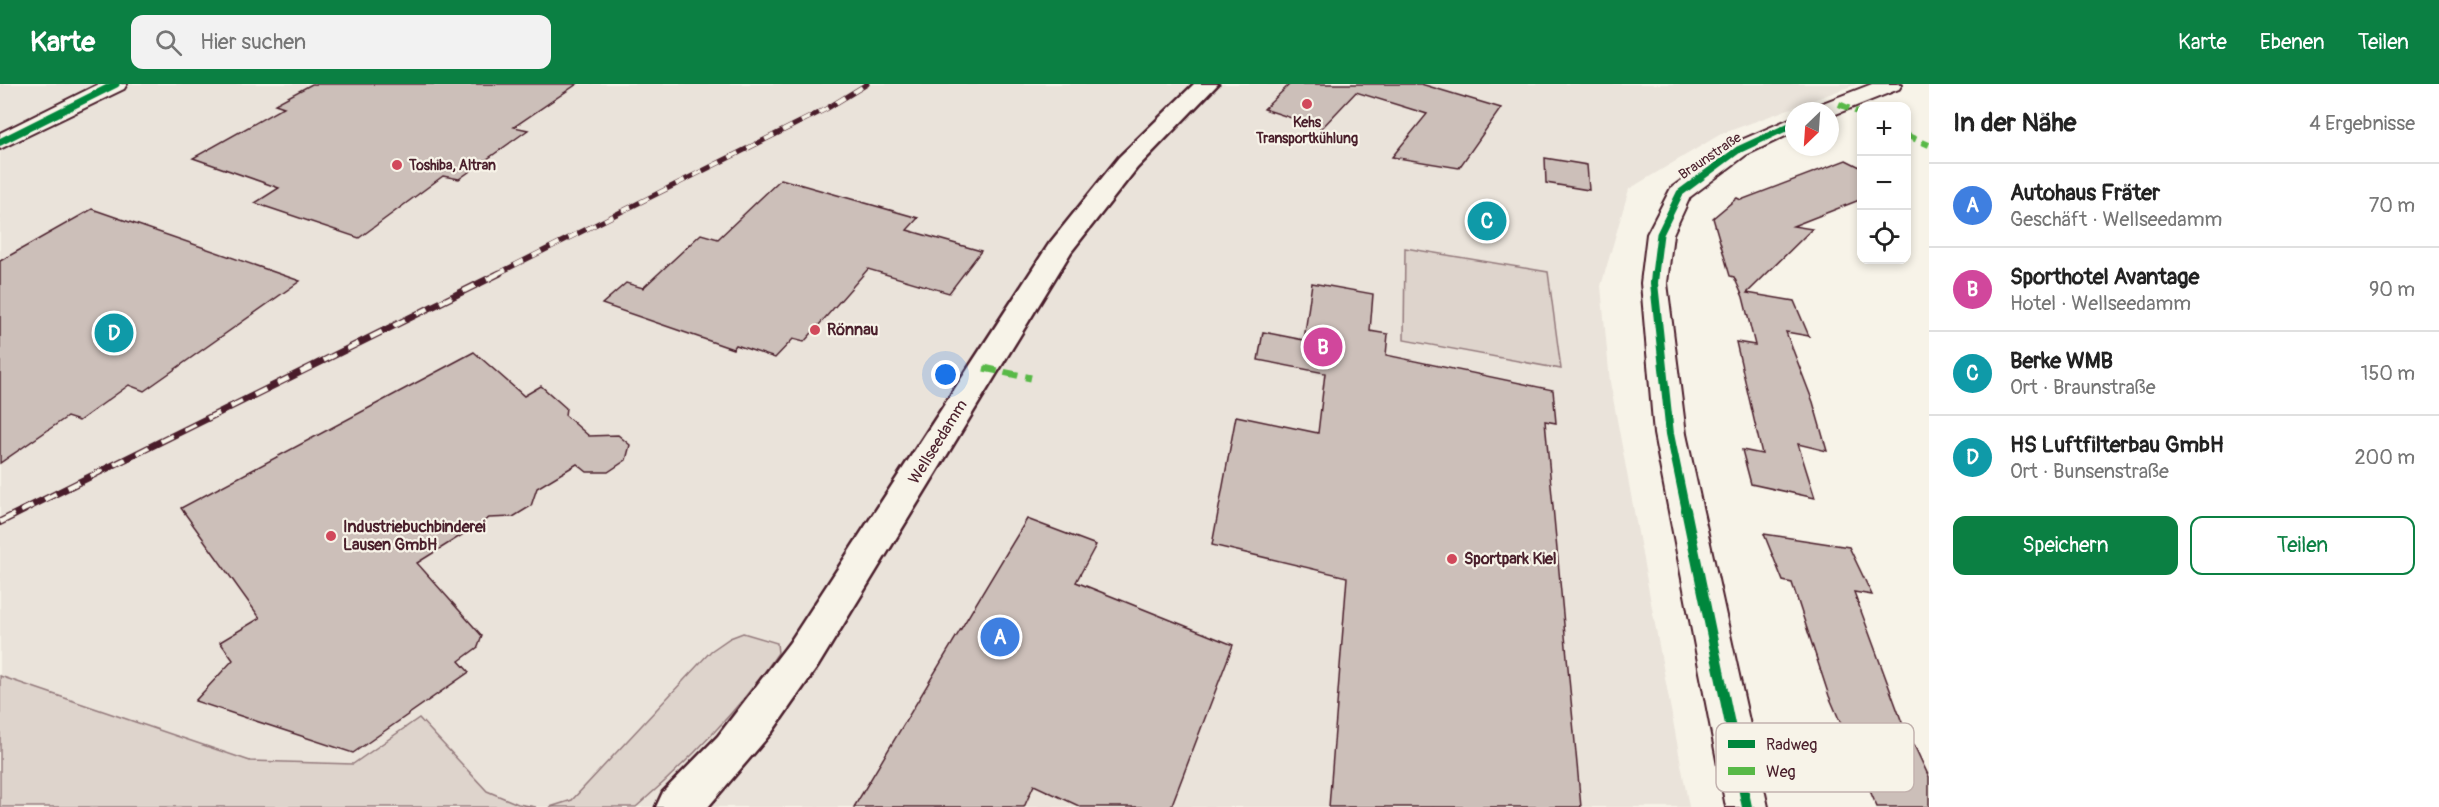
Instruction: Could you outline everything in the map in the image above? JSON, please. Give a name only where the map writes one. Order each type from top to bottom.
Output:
[{"type":"main road","name":"Wellseedamm","points":[[678,807],[696,791],[740,739],[804,653],[1072,232],[1097,198],[1146,141],[1207,84]]},
{"type":"street","points":[[0,142],[116,84]]},
{"type":"street","points":[[1839,105],[1891,84]]},
{"type":"street","name":"Braunstraße","points":[[1730,723],[1670,434],[1658,338],[1654,283],[1660,234],[1680,193],[1738,150],[1785,128]]},
{"type":"street","name":"Braunstraße","points":[[1744,792],[1747,807]]},
{"type":"shaded area","points":[[0,84],[1857,84],[1808,102],[1785,102],[1785,110],[1721,134],[1629,189],[1601,286],[1610,382],[1689,807],[503,807],[419,719],[353,764],[250,761],[0,676]]},
{"type":"shaded area","points":[[1405,248],[1548,272],[1561,369],[1404,340]]},
{"type":"shaded area","points":[[743,633],[777,643],[778,653],[730,715],[655,790],[636,807],[550,807],[572,800],[711,651],[730,638]]},
{"type":"shaded area","points":[[0,676],[250,761],[353,764],[419,718],[487,791],[518,804],[536,807],[0,807]]},
{"type":"building","name":"Toshiba, Altran","points":[[312,84],[577,84],[514,127],[528,130],[459,179],[443,176],[359,238],[255,203],[279,188],[193,158],[284,107],[275,104]]},
{"type":"building","points":[[1290,84],[1421,84],[1501,108],[1459,168],[1392,157],[1427,114],[1356,92],[1322,128],[1264,109]]},
{"type":"building","points":[[1545,158],[1587,165],[1589,190],[1546,183]]},
{"type":"building","points":[[1846,160],[1857,166],[1857,201],[1793,226],[1812,229],[1747,293],[1794,301],[1809,336],[1786,332],[1813,402],[1827,451],[1798,444],[1815,498],[1751,484],[1742,450],[1762,454],[1736,342],[1755,345],[1743,297],[1734,277],[1730,276],[1713,218],[1737,198],[1741,200]]},
{"type":"building","points":[[781,179],[918,218],[907,230],[981,251],[949,293],[868,269],[804,342],[793,339],[775,358],[736,345],[733,349],[602,304],[626,283],[643,288],[701,234],[718,239]]},
{"type":"building","points":[[92,209],[300,281],[144,391],[129,385],[79,421],[67,417],[0,463],[0,261]]},
{"type":"building","points":[[1312,283],[1373,294],[1370,331],[1388,334],[1386,355],[1553,390],[1556,423],[1545,421],[1581,807],[1329,807],[1347,577],[1212,545],[1236,416],[1318,433],[1325,373],[1258,360],[1263,332],[1304,340]]},
{"type":"building","name":"Industriebuchbinderei Lausen GmbH","points":[[474,352],[524,396],[541,386],[566,408],[565,415],[589,436],[618,435],[630,445],[626,460],[608,472],[587,472],[577,464],[537,488],[531,506],[513,517],[489,518],[417,563],[482,636],[478,647],[459,661],[469,672],[353,753],[195,701],[233,660],[220,642],[260,618],[181,508]]},
{"type":"building","points":[[1027,519],[1096,545],[1076,582],[1233,645],[1171,807],[1081,807],[1034,785],[1024,807],[854,807]]},
{"type":"building","points":[[1764,534],[1849,547],[1872,595],[1854,592],[1902,723],[1841,723],[1829,696],[1792,583],[1783,581]]},
{"type":"building","points":[[1914,745],[1929,777],[1929,807],[1877,807],[1871,792],[1914,792]]},
{"type":"railway","points":[[497,274],[826,109],[867,84]]},
{"type":"railway","points":[[21,511],[500,273]]},
{"type":"railway","points":[[0,522],[24,510]]},
{"type":"marked path","points":[[1839,104],[1857,112]]},
{"type":"marked path","points":[[1911,137],[1929,145]]},
{"type":"marked path","points":[[984,368],[1031,378]]},
{"type":"cycle path","points":[[0,142],[116,84]]},
{"type":"cycle path","points":[[1730,723],[1670,434],[1654,283],[1660,234],[1680,193],[1738,150],[1785,128]]},
{"type":"cycle path","points":[[1744,792],[1747,807]]},
{"type":"place","name":"Kehs Transportkühlung","points":[[1307,104]]},
{"type":"place","name":"Toshiba, Altran","points":[[397,165]]},
{"type":"place","name":"Berke WMB","points":[[1487,221]]},
{"type":"place","name":"Rönnau","points":[[815,330]]},
{"type":"place","name":"HS Luftfilterbau GmbH","points":[[114,333]]},
{"type":"place","name":"Sporthotel Avantage","points":[[1323,347]]},
{"type":"place","name":"Industriebuchbinderei Lausen GmbH","points":[[331,536]]},
{"type":"place","name":"Sportpark Kiel","points":[[1452,559]]},
{"type":"place","name":"Autohaus Fräter","points":[[1000,637]]}]
